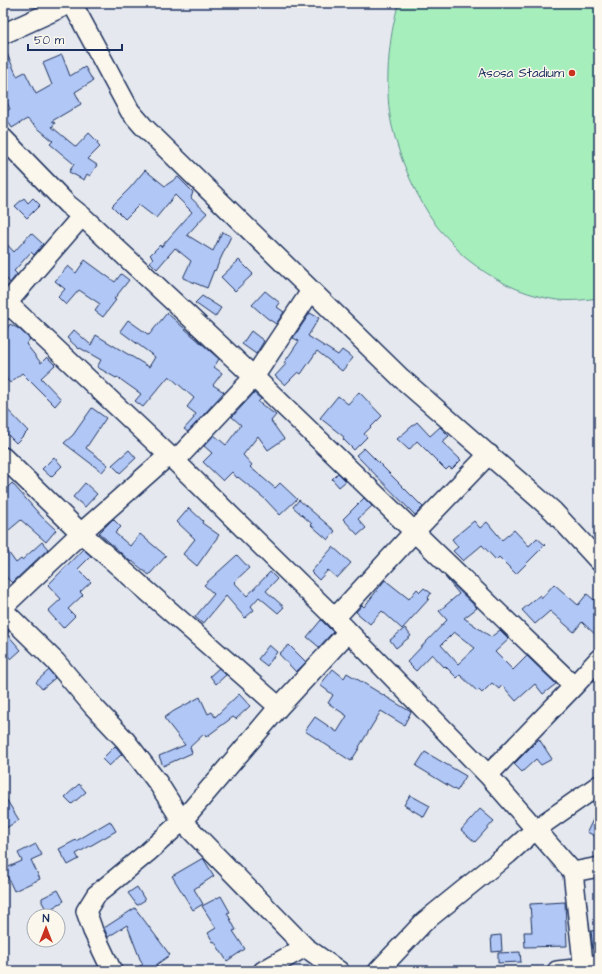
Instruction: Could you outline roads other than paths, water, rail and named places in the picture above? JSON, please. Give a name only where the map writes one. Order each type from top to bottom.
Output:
[{"type":"street","points":[[3,34],[71,3],[130,111],[142,126],[401,378],[553,511],[599,561]]},
{"type":"street","points":[[3,138],[67,204],[82,216],[254,377],[574,686]]},
{"type":"street","points":[[82,216],[4,304],[172,458],[335,618],[488,775],[573,872],[589,968],[557,971]]},
{"type":"street","points":[[311,291],[254,377],[172,458],[81,533],[4,606],[6,613],[55,662],[125,740],[158,783],[182,820],[305,947],[339,971]]},
{"type":"street","points":[[335,618],[414,531],[489,454]]},
{"type":"street","points":[[3,457],[81,533],[279,707]]},
{"type":"street","points":[[112,971],[93,931],[86,911],[96,894],[148,852],[182,820],[279,707],[348,632]]},
{"type":"street","points":[[488,775],[599,659]]},
{"type":"street","points":[[378,971],[424,922],[508,854],[536,829],[599,785]]},
{"type":"street","points":[[573,872],[599,867]]},
{"type":"street","points":[[264,971],[305,947]]},
{"type":"place","name":"Asosa Stadium","points":[[572,73]]}]
